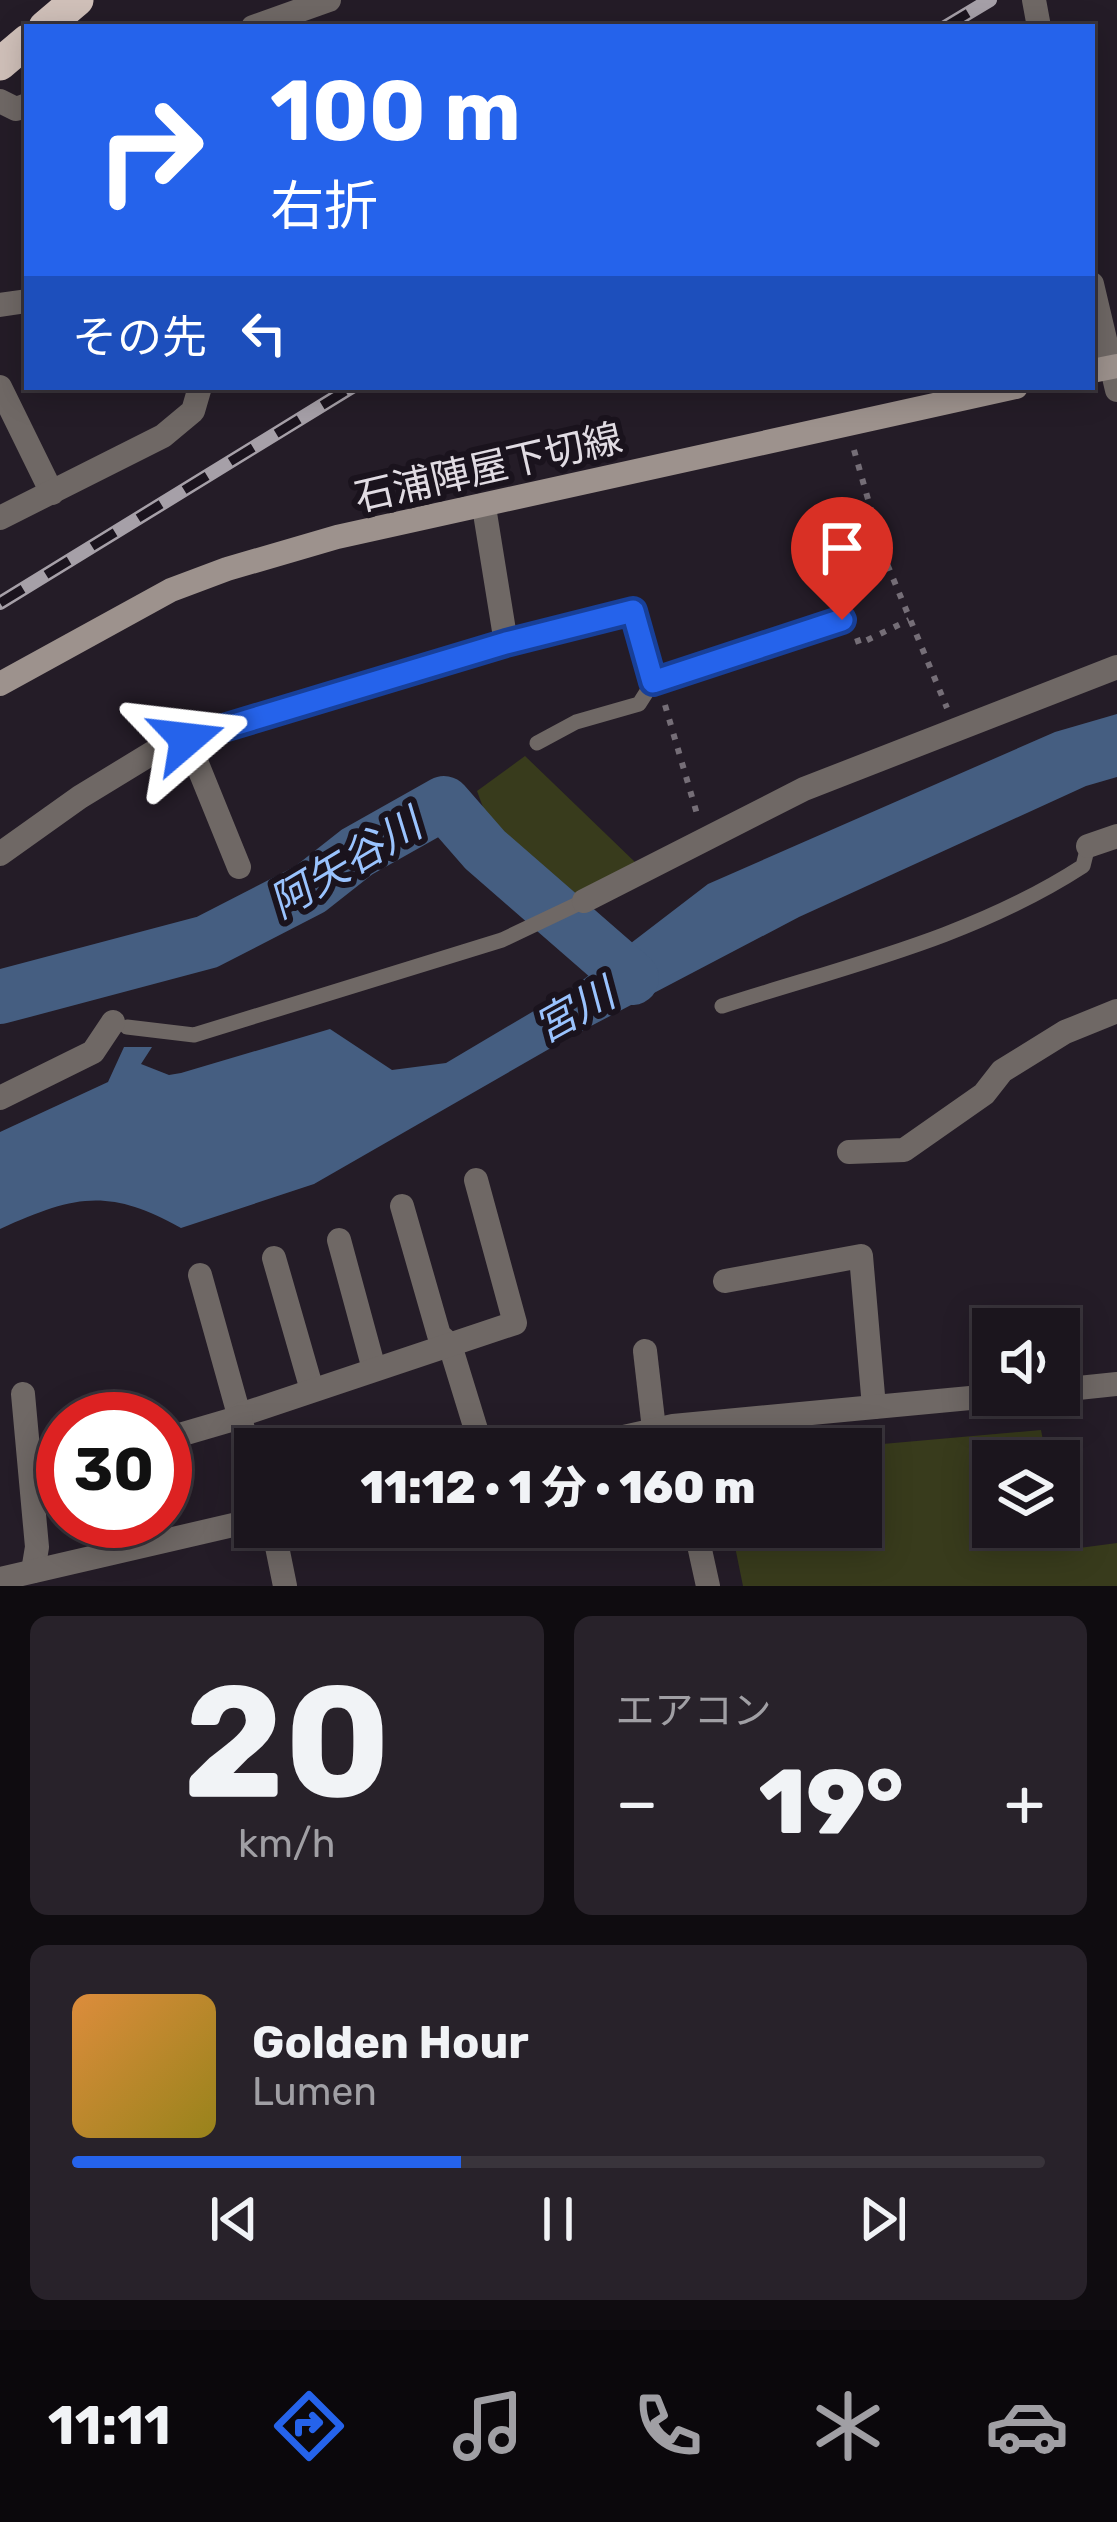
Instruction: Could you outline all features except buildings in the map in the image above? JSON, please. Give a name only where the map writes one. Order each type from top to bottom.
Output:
[{"type":"highway","points":[[49,24],[77,0]]},
{"type":"highway","points":[[0,64],[24,44]]},
{"type":"main road","name":"石浦陣屋下切線","points":[[0,684],[118,617],[227,569],[337,538],[847,425],[908,398],[987,390]]},
{"type":"street","points":[[261,24],[329,0]]},
{"type":"street","points":[[1108,309],[1109,373]]},
{"type":"street","points":[[0,387],[52,494]]},
{"type":"street","points":[[0,518],[183,423],[193,411],[199,390]]},
{"type":"street","points":[[484,507],[506,643]]},
{"type":"street","points":[[0,854],[162,747],[506,643],[633,611],[656,681],[848,624]]},
{"type":"street","points":[[584,901],[804,789],[1117,667]]},
{"type":"street","points":[[187,739],[239,867]]},
{"type":"street","points":[[1088,846],[1117,836]]},
{"type":"street","points":[[849,1152],[904,1150],[985,1094],[1002,1071],[1065,1032],[1117,1011]]},
{"type":"street","points":[[0,1098],[93,1052],[120,1024]]},
{"type":"street","points":[[192,1431],[515,1322],[476,1180]]},
{"type":"street","points":[[402,1206],[439,1334],[450,1345],[476,1428]]},
{"type":"street","points":[[339,1240],[374,1369]]},
{"type":"street","points":[[725,1281],[860,1256],[874,1407]]},
{"type":"street","points":[[274,1258],[312,1390]]},
{"type":"street","points":[[200,1274],[243,1428]]},
{"type":"street","points":[[645,1351],[666,1428]]},
{"type":"street","points":[[1080,1388],[1117,1384]]},
{"type":"street","points":[[23,1394],[37,1547],[33,1571]]},
{"type":"street","points":[[720,1428],[972,1398]]},
{"type":"street","points":[[0,1579],[234,1525]]},
{"type":"street","points":[[277,1548],[285,1586]]},
{"type":"street","points":[[700,1548],[708,1586]]},
{"type":"lane","points":[[536,743],[576,722],[639,704],[656,681]]},
{"type":"lane","points":[[722,1006],[968,927],[1083,866],[1088,846]]},
{"type":"lane","points":[[120,1024],[194,1035],[502,940],[584,901]]},
{"type":"path","points":[[847,425],[885,559],[956,728]]},
{"type":"path","points":[[848,624],[859,644],[909,620]]},
{"type":"path","points":[[656,681],[705,840]]},
{"type":"green space","points":[[525,756],[637,864],[576,894],[494,837],[477,791]]},
{"type":"green space","points":[[1041,1430],[1043,1440],[972,1440],[972,1548],[1064,1550],[1117,1543],[1117,1586],[743,1586],[735,1548],[882,1548],[882,1444]]},
{"type":"water","name":"宮川","points":[[1117,714],[1117,777],[1086,786],[799,917],[570,1037],[314,1184],[181,1228],[132,1206],[90,1201],[49,1209],[0,1229],[0,1132],[108,1082],[124,1047],[152,1047],[141,1064],[169,1075],[330,1029],[392,1070],[446,1063],[571,989],[708,884],[1055,732]]},
{"type":"waterway","name":"阿矢谷川","points":[[0,997],[207,942],[310,889],[357,852],[444,803],[485,850],[632,978]]},
{"type":"railway","points":[[950,24],[990,0]]},
{"type":"railway","points":[[0,603],[347,390]]},
{"type":"route","points":[[187,739],[506,643],[633,611],[653,682],[842,620]]}]
